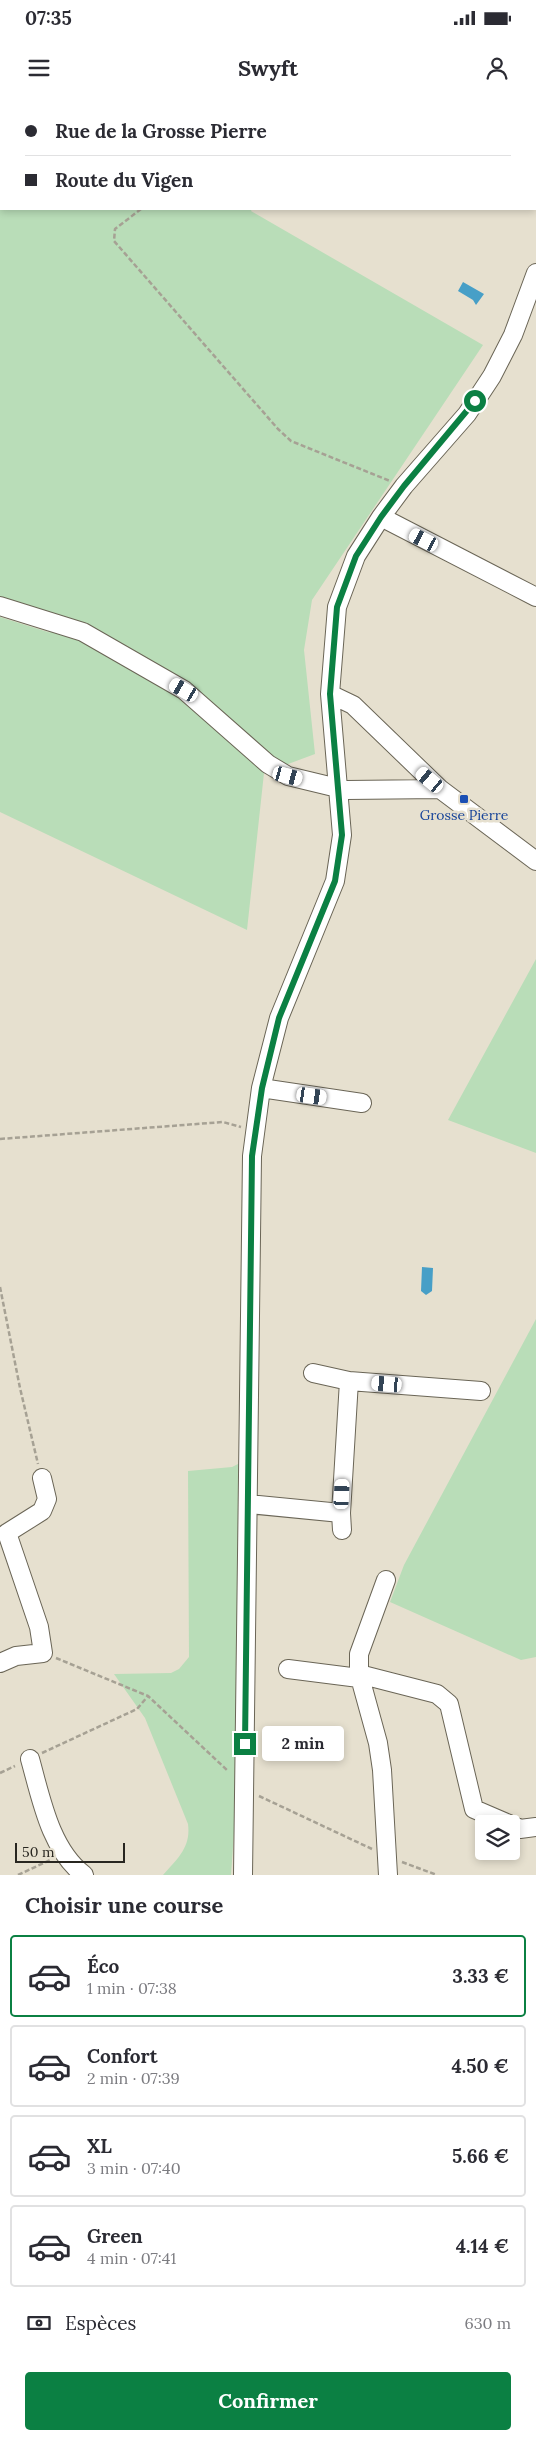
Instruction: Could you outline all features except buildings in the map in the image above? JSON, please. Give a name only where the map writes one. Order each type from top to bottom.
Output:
[{"type":"street","points":[[243,1875],[252,1156],[254,1130],[262,1088],[279,1018],[335,881],[342,835],[330,694],[337,607],[356,556],[381,517],[404,486],[467,414],[492,376],[513,335],[536,273]]},
{"type":"street","points":[[381,517],[536,597]]},
{"type":"street","points":[[0,606],[83,632],[184,690],[268,764],[288,776],[339,789],[440,789]]},
{"type":"street","points":[[330,694],[353,705],[440,789],[536,861]]},
{"type":"street","points":[[262,1088],[362,1103]]},
{"type":"street","points":[[313,1373],[349,1381],[481,1391]]},
{"type":"street","points":[[248,1504],[342,1521],[349,1381]]},
{"type":"street","points":[[0,1663],[16,1656],[43,1653],[39,1627],[7,1533],[42,1510],[47,1499],[42,1478]]},
{"type":"street","points":[[386,1580],[359,1654],[359,1676],[378,1743],[382,1770],[388,1875]]},
{"type":"street","points":[[288,1668],[359,1676],[437,1694],[449,1704],[474,1809],[488,1815]]},
{"type":"street","points":[[30,1759],[45,1810],[63,1854],[84,1875]]},
{"type":"street","points":[[520,1829],[536,1827]]},
{"type":"path","points":[[140,210],[115,229],[114,241],[278,429],[291,441],[404,486]]},
{"type":"path","points":[[0,1140],[223,1122],[254,1130]]},
{"type":"path","points":[[0,1287],[18,1379],[42,1478]]},
{"type":"path","points":[[43,1653],[148,1696],[243,1790],[262,1796],[388,1856],[437,1875]]},
{"type":"path","points":[[30,1759],[137,1709],[148,1696]]},
{"type":"path","points":[[18,1875],[63,1854]]},
{"type":"green space","points":[[0,210],[252,210],[483,345],[312,600],[304,650],[315,754],[264,773],[247,930],[0,812],[0,617],[51,633],[0,603]]},
{"type":"green space","points":[[536,959],[536,1153],[448,1120]]},
{"type":"green space","points":[[536,1319],[536,1657],[521,1660],[390,1602],[404,1565]]},
{"type":"green space","points":[[242,1462],[244,1693],[231,1875],[163,1875],[185,1846],[188,1824],[145,1718],[114,1674],[171,1673],[179,1669],[189,1657],[188,1471],[232,1467]]},
{"type":"water","points":[[463,282],[484,294],[476,305],[473,300],[458,291]]},
{"type":"water","points":[[422,1267],[433,1268],[432,1291],[426,1295],[421,1291]]},
{"type":"place","name":"Grosse Pierre","points":[[464,799]]},
{"type":"route","points":[[245,1744],[252,1156],[257,1113],[279,1018],[335,881],[342,835],[330,694],[332,650],[337,607],[356,556],[381,517],[404,486],[467,414],[475,401]]}]
